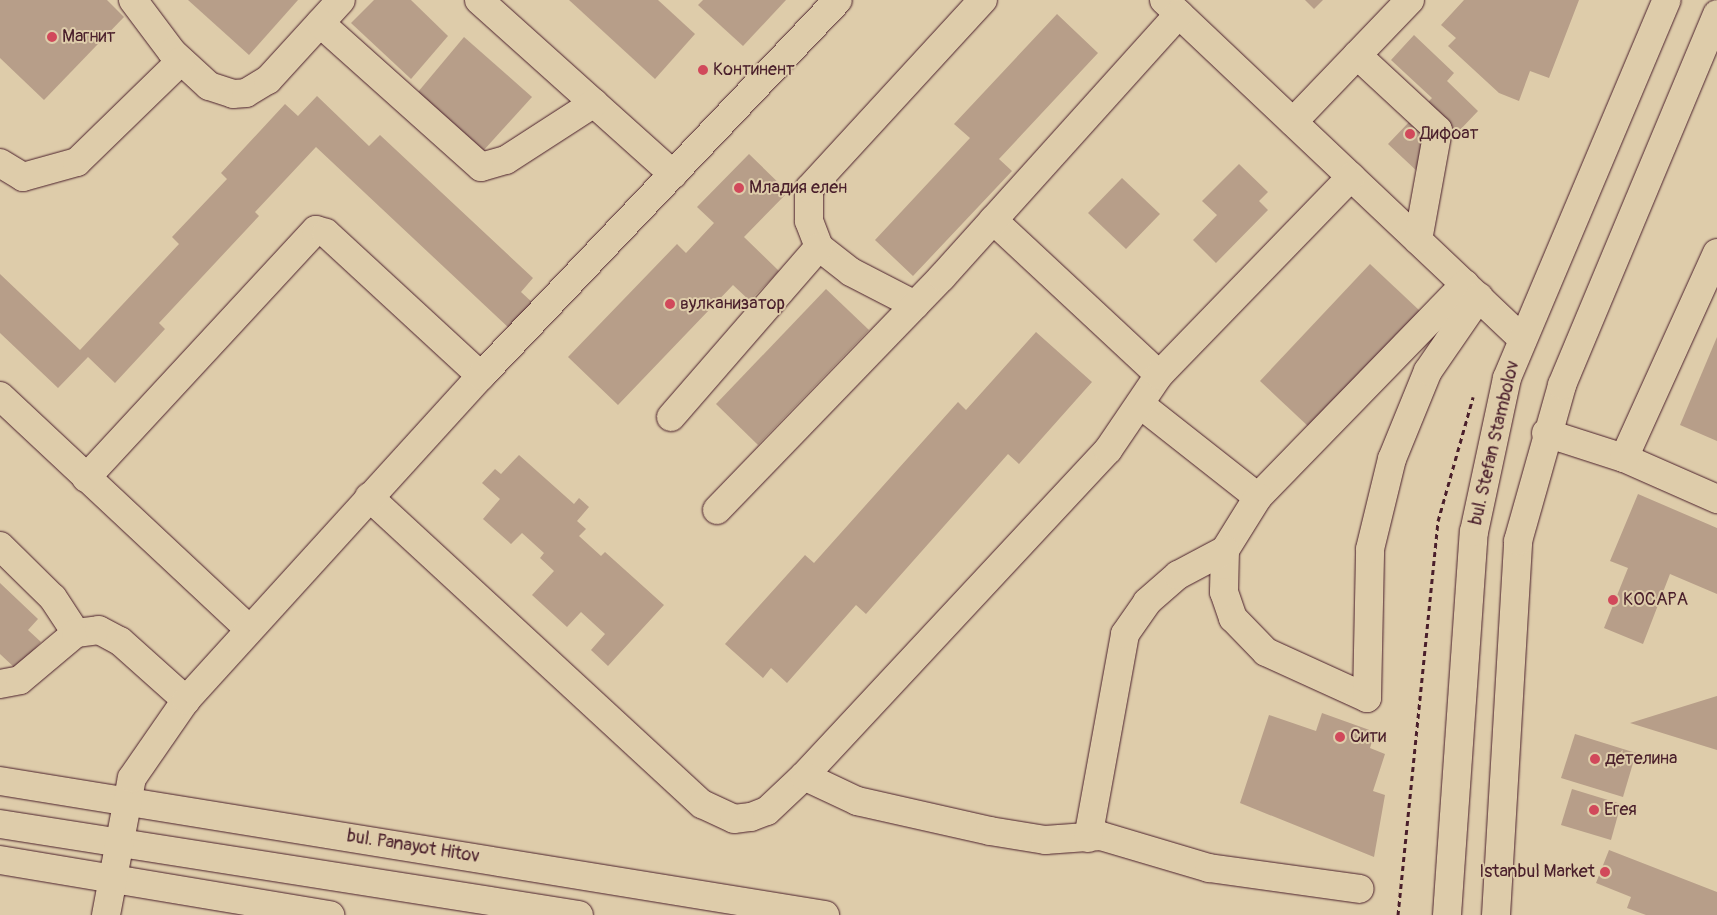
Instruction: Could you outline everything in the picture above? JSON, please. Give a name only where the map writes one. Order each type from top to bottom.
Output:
[{"type":"street","points":[[133,0],[181,61],[209,86],[246,93],[268,80],[341,0]]},
{"type":"street","points":[[479,0],[673,174]]},
{"type":"street","points":[[106,915],[117,840],[125,800],[132,778],[186,700],[481,376],[838,0]]},
{"type":"street","points":[[915,305],[851,272],[819,247],[809,221],[809,189],[983,0]]},
{"type":"street","points":[[1293,122],[1410,0]]},
{"type":"street","name":"bul. Stefan Stambolov","points":[[1447,915],[1474,532],[1507,378],[1522,338],[1667,0]]},
{"type":"street","points":[[716,510],[915,305],[993,220],[1172,7],[1522,338]]},
{"type":"street","points":[[1496,915],[1518,541],[1546,433],[1609,268],[1717,14]]},
{"type":"street","points":[[320,23],[481,167],[506,160],[594,103]]},
{"type":"street","points":[[1357,55],[1438,130],[1418,240]]},
{"type":"street","points":[[0,163],[23,177],[78,162],[181,61]]},
{"type":"street","points":[[369,497],[702,804],[734,818],[751,818],[780,800],[804,776],[1108,450],[1159,375],[1351,177]]},
{"type":"street","points":[[993,220],[1159,375]]},
{"type":"street","points":[[86,478],[316,230],[326,233],[481,376]]},
{"type":"street","points":[[671,417],[819,247]]},
{"type":"street","points":[[1624,458],[1717,253]]},
{"type":"street","points":[[1472,291],[1428,371],[1392,459],[1370,548],[1366,698],[1266,652],[1249,638],[1233,618],[1224,592],[1226,550],[1233,532],[1258,497],[1472,291]]},
{"type":"street","points":[[0,396],[249,629]]},
{"type":"street","points":[[1140,405],[1258,497]]},
{"type":"street","points":[[1546,433],[1624,458],[1717,499]]},
{"type":"street","points":[[0,546],[52,598],[76,633]]},
{"type":"street","points":[[1088,838],[1125,634],[1147,602],[1178,575],[1226,550]]},
{"type":"street","points":[[0,684],[20,680],[76,633],[99,630],[120,641],[186,700]]},
{"type":"street","points":[[804,776],[857,801],[990,831],[1045,840],[1088,838],[1152,848],[1209,868],[1360,889]]},
{"type":"street","name":"bul. Panayot Hitov","points":[[0,782],[125,800],[825,915]]},
{"type":"street","points":[[0,824],[117,840],[579,915]]},
{"type":"street","points":[[0,860],[112,876],[330,915]]},
{"type":"building","name":"Магнит","points":[[0,0],[107,0],[124,17],[44,100],[0,58]]},
{"type":"building","points":[[188,0],[298,0],[249,55]]},
{"type":"building","points":[[374,0],[411,0],[448,36],[411,79],[351,23]]},
{"type":"building","points":[[569,0],[658,0],[695,34],[655,79]]},
{"type":"building","points":[[703,0],[786,0],[743,46],[698,5]]},
{"type":"building","points":[[1305,0],[1323,0],[1314,9]]},
{"type":"building","points":[[1464,0],[1579,0],[1549,78],[1530,71],[1519,101],[1499,93],[1448,46],[1456,38],[1441,25]]},
{"type":"building","points":[[1057,14],[1098,53],[999,159],[1012,171],[913,276],[875,240],[970,138],[954,124]]},
{"type":"building","points":[[1414,35],[1454,73],[1447,81],[1478,111],[1419,173],[1388,144],[1432,98],[1391,60]]},
{"type":"building","points":[[464,37],[532,97],[483,151],[418,92]]},
{"type":"building","points":[[317,96],[369,146],[380,135],[533,278],[521,292],[534,304],[511,330],[316,147],[255,212],[259,216],[159,323],[165,329],[115,383],[88,357],[58,388],[0,333],[0,274],[80,350],[179,244],[172,237],[227,179],[221,173],[285,104],[298,116]]},
{"type":"building","points":[[749,154],[788,192],[744,237],[779,271],[750,301],[733,285],[618,405],[568,357],[677,244],[686,253],[714,223],[697,207]]},
{"type":"building","points":[[1239,164],[1268,192],[1259,201],[1268,210],[1216,263],[1193,240],[1217,215],[1202,201]]},
{"type":"building","points":[[1122,178],[1160,214],[1126,249],[1088,213]]},
{"type":"building","points":[[1370,264],[1420,311],[1310,428],[1260,381]]},
{"type":"building","points":[[826,289],[869,330],[758,445],[716,404]]},
{"type":"building","points":[[1036,332],[1092,382],[1019,464],[1008,454],[866,614],[856,605],[787,683],[771,668],[763,678],[725,644],[805,555],[814,563],[958,402],[966,410]]},
{"type":"building","points":[[1717,337],[1717,441],[1680,425]]},
{"type":"building","points":[[519,455],[574,504],[579,498],[589,507],[577,521],[586,529],[579,536],[601,556],[605,552],[664,605],[608,666],[591,650],[605,634],[581,612],[567,627],[532,595],[554,571],[540,558],[544,553],[522,533],[511,544],[483,519],[500,499],[482,483],[495,469],[501,474]]},
{"type":"building","points":[[1638,494],[1717,528],[1717,594],[1670,574],[1643,644],[1604,628],[1628,568],[1610,561]]},
{"type":"building","points":[[0,583],[38,619],[28,630],[41,642],[16,669],[0,654]]},
{"type":"building","points":[[1717,696],[1717,750],[1630,723]]},
{"type":"building","points":[[1322,713],[1375,732],[1370,748],[1385,754],[1373,791],[1385,795],[1374,857],[1240,803],[1269,715],[1316,731]]},
{"type":"building","points":[[1575,734],[1636,753],[1623,797],[1561,778]]},
{"type":"building","points":[[1572,789],[1621,804],[1611,840],[1561,825]]},
{"type":"building","points":[[1609,850],[1717,892],[1717,915],[1646,915],[1627,908],[1631,897],[1596,883]]},
{"type":"place","name":"Магнит","points":[[52,37]]},
{"type":"place","name":"Континент","points":[[703,70]]},
{"type":"place","name":"Дифоат","points":[[1410,134]]},
{"type":"place","name":"Младия елен","points":[[739,188]]},
{"type":"place","name":"вулканизатор","points":[[670,304]]},
{"type":"place","name":"КОСАРА","points":[[1613,600]]},
{"type":"place","name":"Сити","points":[[1340,737]]},
{"type":"place","name":"детелина","points":[[1595,759]]},
{"type":"place","name":"Егея","points":[[1594,810]]},
{"type":"place","name":"Istanbul Market","points":[[1605,872]]}]
